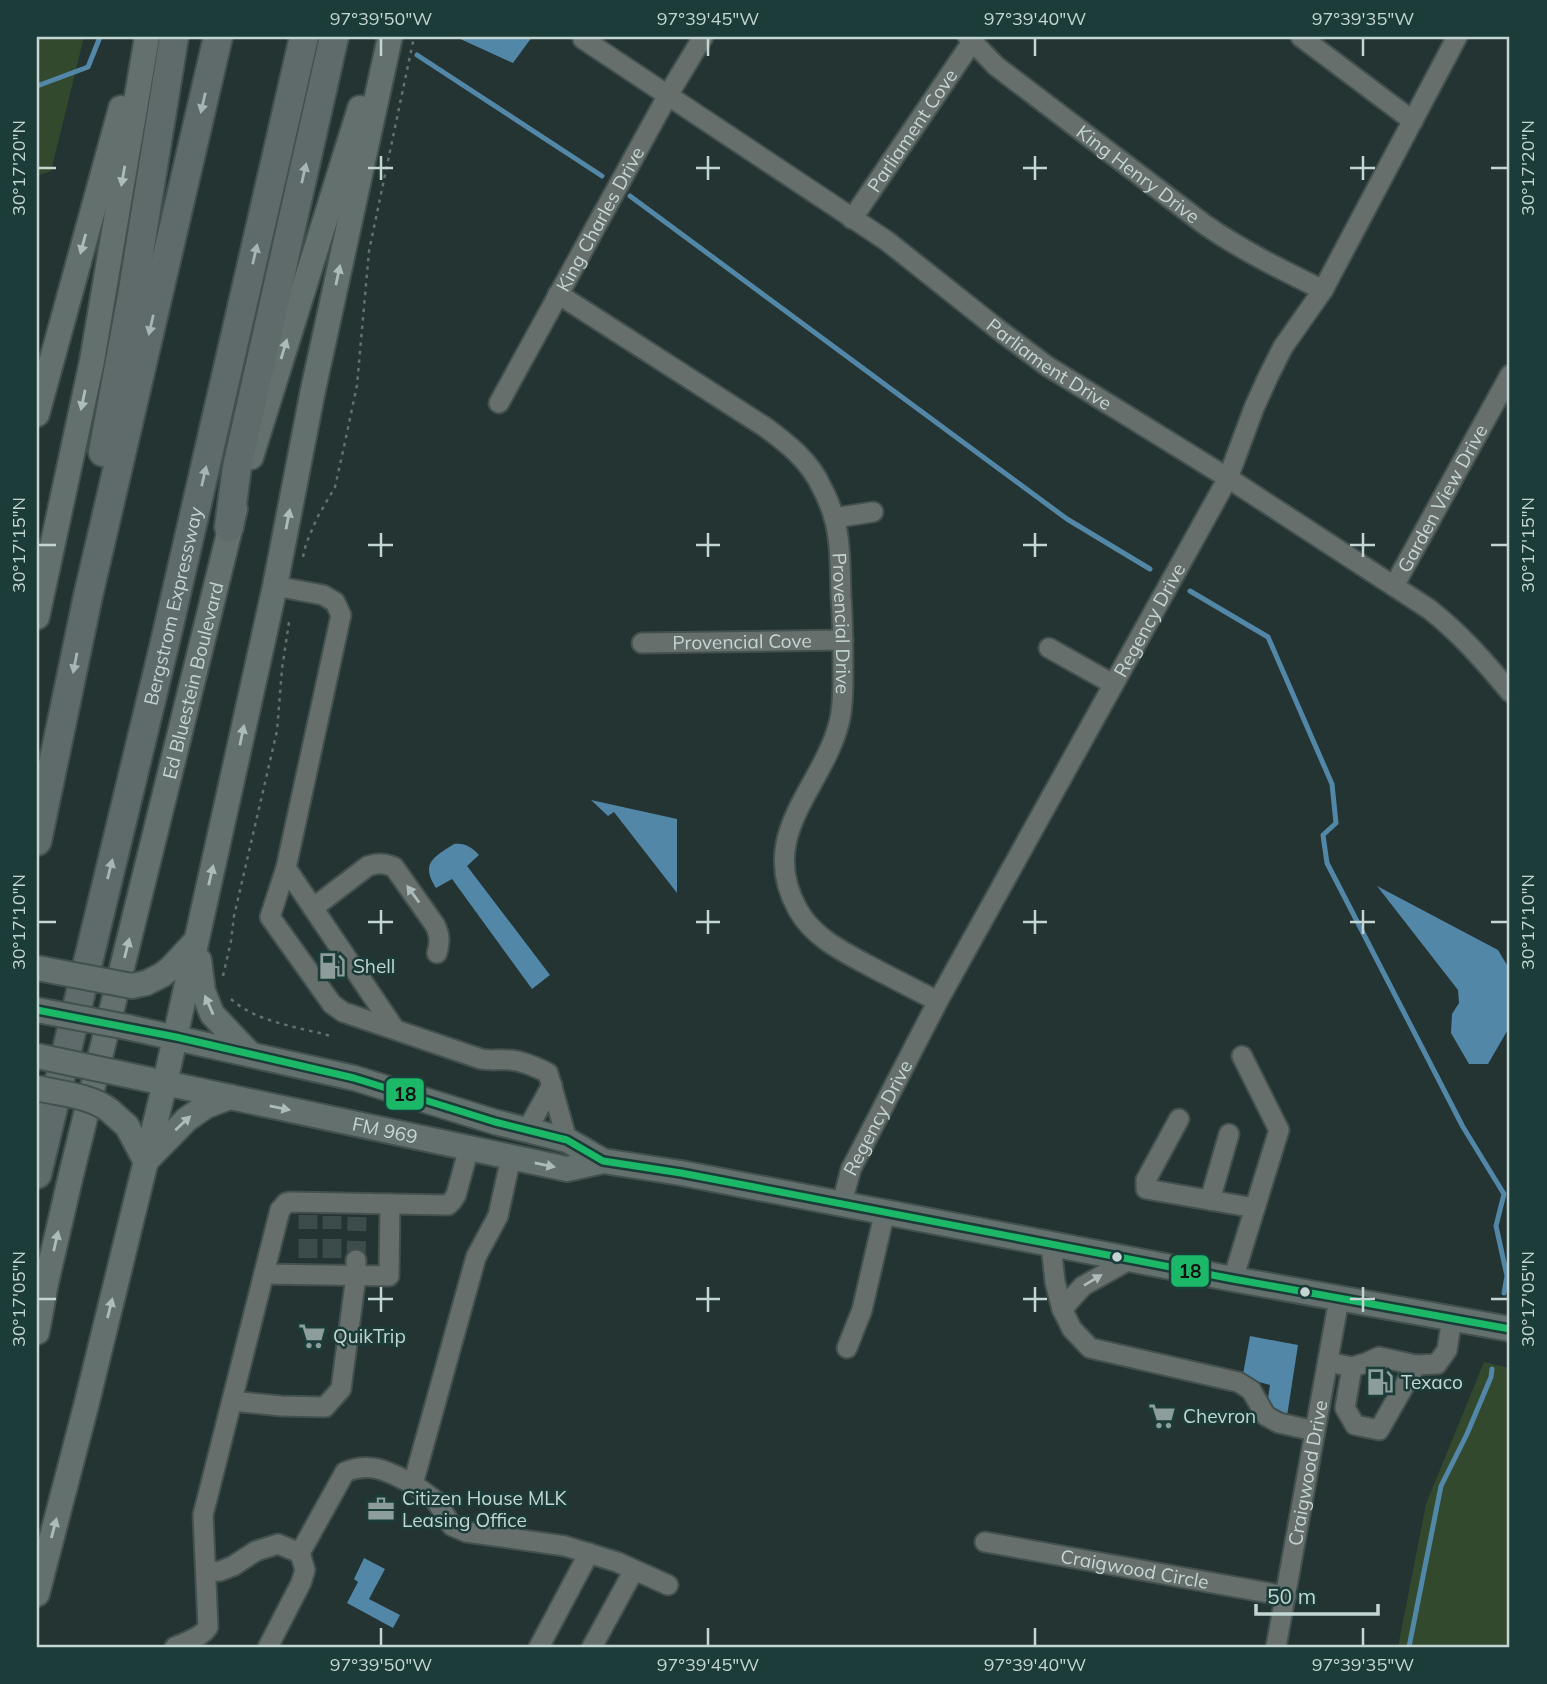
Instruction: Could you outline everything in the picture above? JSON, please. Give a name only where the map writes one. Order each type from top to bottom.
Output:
[{"type":"highway","points":[[88,596],[88,530],[132,296],[173,37]]},
{"type":"highway","points":[[37,841],[88,596],[219,37]]},
{"type":"highway","name":"Bergstrom Expressway","points":[[37,1174],[169,625],[304,37]]},
{"type":"highway","points":[[229,527],[237,467],[334,37]]},
{"type":"main road","points":[[37,414],[141,37]]},
{"type":"main road","points":[[37,617],[92,361],[147,37]]},
{"type":"main road","name":"Ed Bluestein Boulevard","points":[[37,1332],[74,1162],[229,527],[383,37]]},
{"type":"main road","points":[[37,1594],[86,1406],[176,1037],[196,941],[285,588],[313,390],[390,37]]},
{"type":"main road","points":[[37,968],[132,986],[162,975],[196,941]]},
{"type":"main road","points":[[196,941],[203,991],[212,1014],[250,1054]]},
{"type":"main road","name":"FM 969","points":[[37,1010],[176,1037],[354,1078],[495,1122],[567,1140],[603,1161]]},
{"type":"main road","name":"FM 969","points":[[37,1056],[567,1169],[603,1161],[681,1173],[1339,1299],[1510,1329]]},
{"type":"main road","points":[[37,1088],[100,1103],[127,1126],[146,1162]]},
{"type":"main road","points":[[146,1162],[187,1119],[206,1106],[230,1097]]},
{"type":"main road","points":[[469,1148],[476,1139],[486,1137],[513,1141],[521,1138],[527,1130]]},
{"type":"street","name":"King Charles Drive","points":[[499,403],[668,95],[704,37]]},
{"type":"street","points":[[1301,37],[1413,121]]},
{"type":"street","name":"Regency Drive","points":[[842,1203],[851,1169],[938,1001],[1228,478],[1254,408],[1283,347],[1322,290],[1457,37]]},
{"type":"street","name":"Parliament Drive","points":[[583,39],[887,241],[1047,366],[1228,478],[1429,609],[1471,646],[1510,692]]},
{"type":"street","name":"Parliament Cove","points":[[852,219],[970,40]]},
{"type":"street","name":"King Henry Drive","points":[[970,40],[996,66],[1204,224],[1246,251],[1322,290]]},
{"type":"street","name":"Provencial Drive","points":[[558,294],[765,427],[788,444],[810,466],[822,488],[834,519],[840,573],[842,696],[839,722],[828,754],[796,811],[788,836],[784,860],[788,888],[798,911],[813,931],[834,947],[938,1001]]},
{"type":"street","name":"Garden View Drive","points":[[1394,586],[1510,375]]},
{"type":"street","points":[[834,519],[873,512]]},
{"type":"street","points":[[285,588],[323,595],[335,602],[341,615],[286,868],[270,917],[332,1004],[344,1012],[481,1059],[512,1060],[533,1065],[548,1073],[567,1140]]},
{"type":"street","name":"Provencial Cove","points":[[642,643],[843,640]]},
{"type":"street","points":[[1049,648],[1113,684]]},
{"type":"street","points":[[313,908],[369,866],[388,864],[394,867],[439,932],[437,953]]},
{"type":"street","points":[[286,868],[394,1028]]},
{"type":"street","points":[[1233,1279],[1279,1130],[1242,1056]]},
{"type":"street","points":[[527,1130],[552,1086]]},
{"type":"street","points":[[1180,1119],[1146,1180],[1146,1189],[1255,1208]]},
{"type":"street","points":[[1210,1200],[1229,1134]]},
{"type":"street","points":[[175,1647],[198,1637],[208,1627],[204,1515],[283,1206],[290,1202],[308,1209],[357,1210],[390,1204],[448,1205],[456,1195],[469,1148]]},
{"type":"street","points":[[413,1484],[476,1257],[498,1216],[511,1157]]},
{"type":"street","points":[[264,1275],[308,1266],[356,1268],[389,1276],[390,1204]]},
{"type":"street","points":[[847,1348],[862,1310],[885,1211]]},
{"type":"street","points":[[1051,1244],[1055,1282],[1062,1309],[1072,1329],[1090,1348],[1238,1382],[1251,1390],[1266,1416],[1279,1423],[1315,1431]]},
{"type":"street","points":[[1062,1309],[1083,1286],[1131,1259]]},
{"type":"street","points":[[232,1401],[325,1407],[341,1389],[356,1268]]},
{"type":"street","name":"Craigwood Drive","points":[[1276,1647],[1339,1299]]},
{"type":"street","points":[[1328,1362],[1352,1367],[1379,1357],[1416,1365],[1437,1364],[1447,1350],[1452,1318]]},
{"type":"street","points":[[1352,1367],[1345,1408],[1355,1426],[1379,1430],[1416,1365]]},
{"type":"street","points":[[1320,1403],[1345,1408]]},
{"type":"street","points":[[268,1647],[301,1583],[305,1570],[300,1553],[345,1472],[357,1467],[384,1469],[413,1484],[436,1501],[452,1526],[466,1532],[565,1546],[634,1570],[668,1586]]},
{"type":"street","name":"Craigwood Circle","points":[[985,1542],[1286,1596]]},
{"type":"street","points":[[206,1572],[226,1569],[256,1551],[278,1544],[300,1553]]},
{"type":"street","points":[[539,1647],[589,1553]]},
{"type":"street","points":[[592,1647],[634,1570]]},
{"type":"path","points":[[223,981],[234,916],[276,731],[285,588],[317,519],[335,488],[357,384],[369,251],[414,37]]},
{"type":"path","points":[[226,990],[241,1009],[257,1017],[331,1036]]},
{"type":"green space","points":[[37,37],[84,37],[51,171],[37,176]]},
{"type":"green space","points":[[1484,1362],[1510,1368],[1510,1647],[1398,1647],[1426,1504]]},
{"type":"water","points":[[456,37],[532,37],[513,63]]},
{"type":"water","points":[[591,800],[677,819],[677,893],[614,812],[608,816]]},
{"type":"water","points":[[454,844],[468,846],[479,855],[467,866],[550,975],[532,989],[452,879],[436,888],[431,879],[429,867],[435,857]]},
{"type":"water","points":[[1377,886],[1498,950],[1510,970],[1510,1026],[1488,1064],[1469,1064],[1451,1033],[1452,1014],[1459,1003],[1458,990]]},
{"type":"water","points":[[1250,1336],[1298,1345],[1287,1416],[1276,1414],[1267,1405],[1270,1385],[1245,1378],[1243,1374]]},
{"type":"water","points":[[364,1558],[385,1569],[369,1599],[400,1615],[393,1628],[347,1603],[358,1582],[354,1579]]},
{"type":"waterway","points":[[37,86],[88,67],[100,37]]},
{"type":"waterway","points":[[417,55],[602,176]]},
{"type":"waterway","points":[[630,196],[1067,519],[1150,569]]},
{"type":"waterway","points":[[1190,591],[1268,637],[1332,784],[1336,823],[1323,835],[1327,863],[1463,1127],[1504,1194],[1496,1226],[1507,1276],[1504,1293]]},
{"type":"waterway","points":[[1409,1647],[1441,1486],[1467,1434],[1492,1369]]},
{"type":"tunnel","points":[[308,1215],[308,1258]]},
{"type":"tunnel","points":[[332,1216],[332,1258]]},
{"type":"tunnel","points":[[356,1260],[357,1217]]},
{"type":"transit line","name":"18","points":[[37,1010],[176,1037],[354,1078],[495,1122],[567,1140],[603,1161],[681,1173],[1510,1329]]},
{"type":"place","name":"Shell","points":[[332,966]]},
{"type":"place","name":"QuikTrip","points":[[312,1336]]},
{"type":"place","name":"Texaco","points":[[1380,1382]]},
{"type":"place","name":"Chevron","points":[[1162,1416]]},
{"type":"place","name":"Citizen House MLK Leasing Office","points":[[381,1509]]}]
